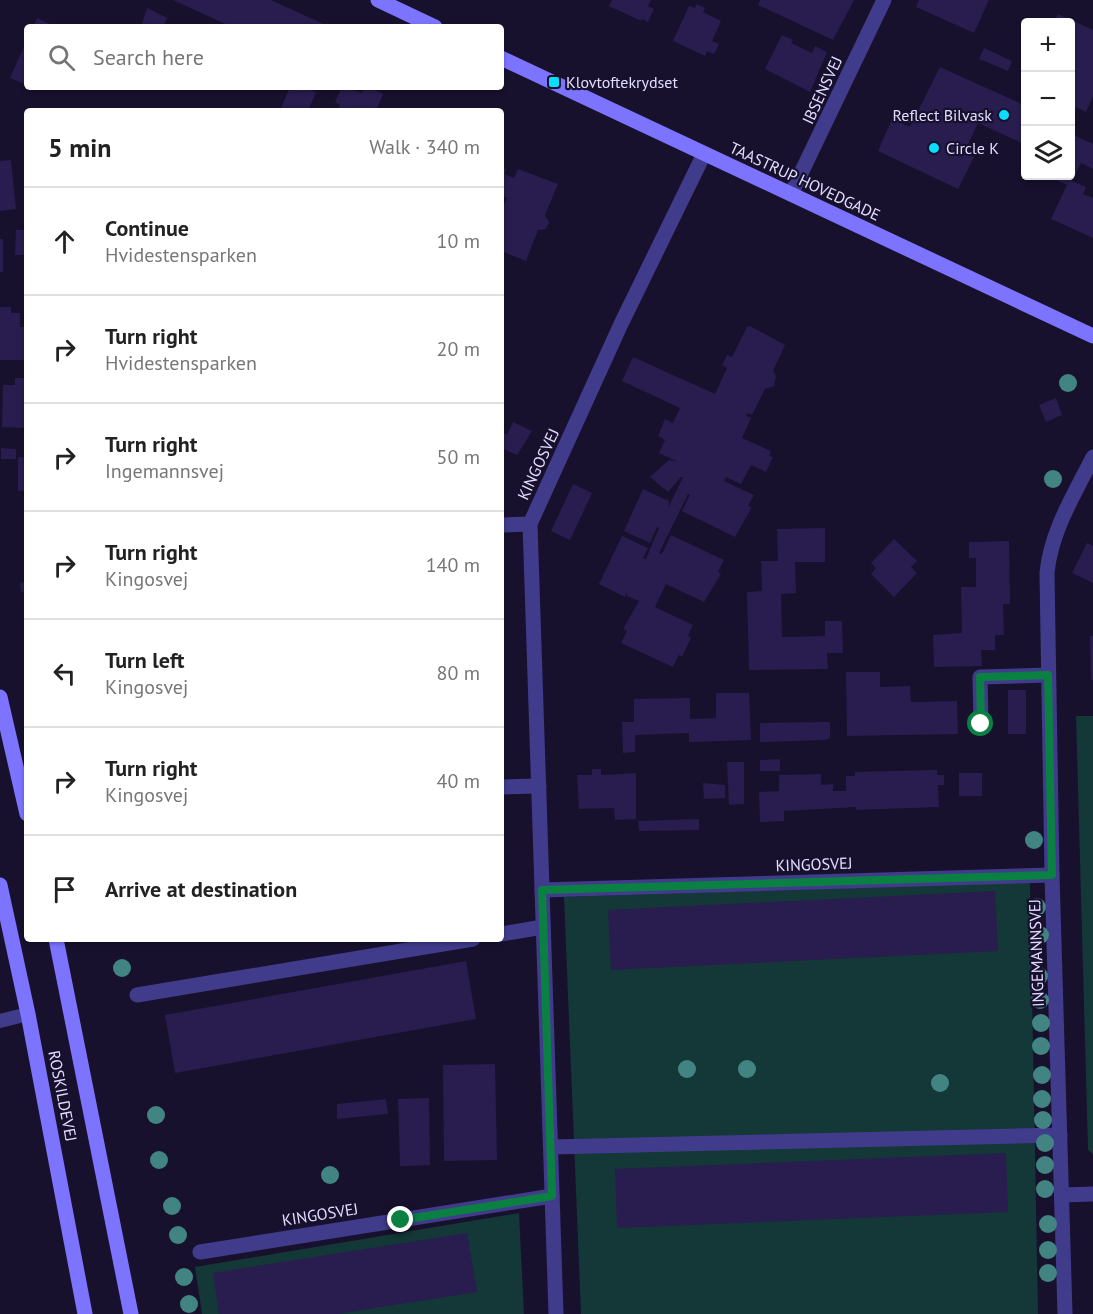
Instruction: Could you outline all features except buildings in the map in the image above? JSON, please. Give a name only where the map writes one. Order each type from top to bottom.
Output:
[{"type":"main road","points":[[378,0],[429,24]]},
{"type":"main road","name":"TAASTRUP HOVEDGADE","points":[[504,59],[1093,336]]},
{"type":"main road","points":[[0,698],[24,801]]},
{"type":"main road","name":"ROSKILDEVEJ","points":[[0,885],[28,1014],[85,1314]]},
{"type":"main road","name":"ROSKILDEVEJ","points":[[57,942],[71,1004],[130,1314]]},
{"type":"street","name":"IBSENSVEJ","points":[[791,194],[884,0]]},
{"type":"street","name":"KINGOSVEJ","points":[[556,1314],[530,524],[621,324],[704,154]]},
{"type":"street","name":"INGEMANNSVEJ","points":[[1065,1314],[1052,875],[1048,675],[1049,552],[1058,528],[1093,457]]},
{"type":"street","points":[[504,525],[530,524]]},
{"type":"street","points":[[981,724],[980,677],[1048,675]]},
{"type":"street","points":[[504,787],[539,786]]},
{"type":"street","name":"KINGOSVEJ","points":[[542,890],[1052,875]]},
{"type":"street","points":[[504,934],[543,927]]},
{"type":"street","points":[[137,995],[455,942]]},
{"type":"street","points":[[551,1147],[1060,1135]]},
{"type":"street","points":[[1062,1195],[1093,1194]]},
{"type":"street","name":"KINGOSVEJ","points":[[200,1252],[552,1196]]},
{"type":"lane","points":[[0,1021],[28,1014]]},
{"type":"green space","points":[[1076,716],[1093,716],[1093,1154],[1088,1150]]},
{"type":"green space","points":[[1030,882],[1038,1314],[581,1314],[564,897]]},
{"type":"green space","points":[[519,1213],[524,1314],[202,1314],[195,1267]]},
{"type":"place","name":"Klovtoftekrydset","points":[[554,82]]},
{"type":"place","name":"Reflect Bilvask","points":[[1004,115]]},
{"type":"place","name":"Circle K","points":[[934,148]]},
{"type":"route","points":[[401,1220],[552,1196],[542,890],[1052,875],[1048,675],[980,677],[981,724]]}]
